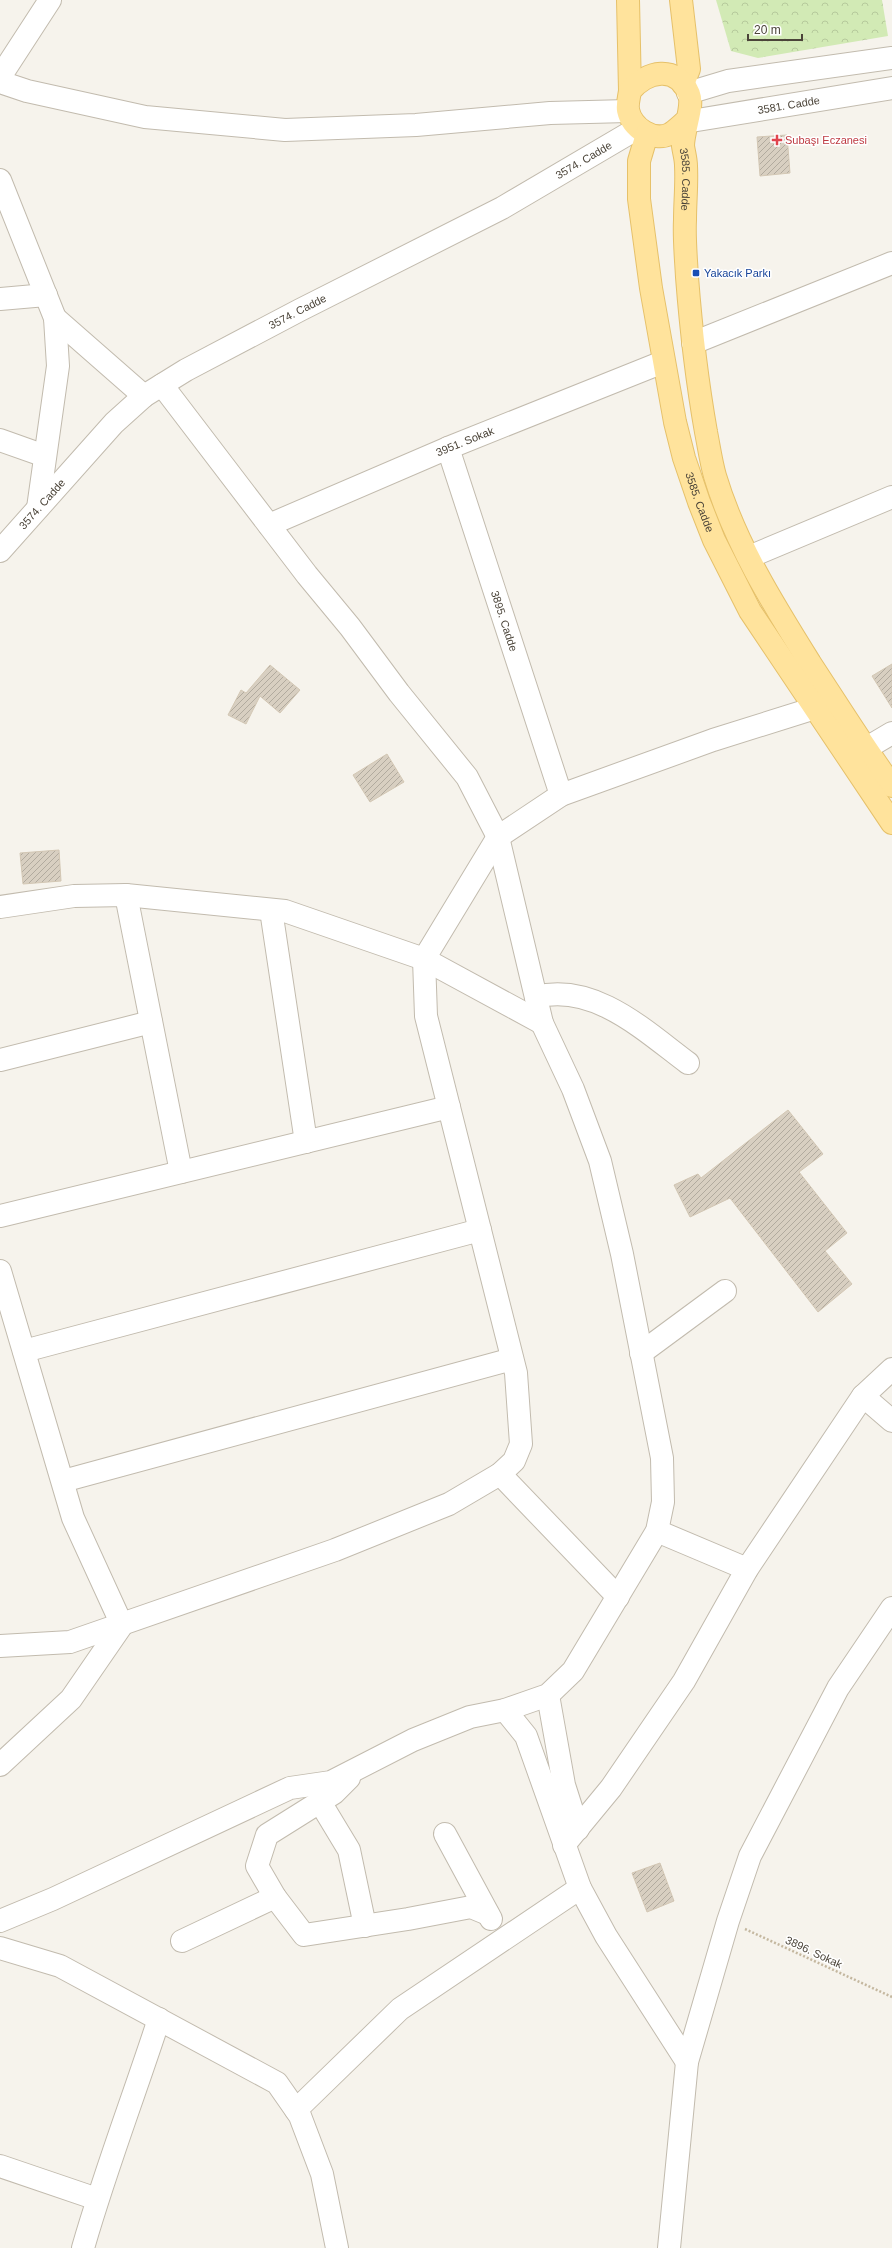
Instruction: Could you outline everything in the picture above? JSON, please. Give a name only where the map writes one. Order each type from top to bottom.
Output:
[{"type":"main road","name":"3585. Cadde","points":[[628,0],[639,161],[639,199],[651,288],[664,362],[684,458],[714,540],[750,611],[892,823]]},
{"type":"main road","name":"3585. Cadde","points":[[636,116],[657,136],[669,134],[685,122],[690,113],[686,88],[689,70],[680,0]]},
{"type":"main road","name":"3585. Cadde","points":[[636,116],[645,76],[655,73],[675,78],[686,88]]},
{"type":"main road","name":"3585. Cadde","points":[[685,122],[683,147],[686,166],[685,254],[693,343],[702,408],[714,474],[722,497],[749,557],[792,633],[865,749],[892,786]]},
{"type":"street","points":[[0,77],[50,0]]},
{"type":"street","points":[[686,88],[892,58]]},
{"type":"street","points":[[0,82],[27,91],[145,117],[285,130],[416,125],[550,113],[636,116]]},
{"type":"street","name":"3581. Cadde","points":[[685,122],[892,88]]},
{"type":"street","name":"3574. Cadde","points":[[0,551],[114,423],[153,391],[186,370],[300,310],[502,208],[636,116]]},
{"type":"street","points":[[0,180],[55,318],[58,366],[38,508]]},
{"type":"street","points":[[693,343],[892,263]]},
{"type":"street","points":[[0,299],[46,295]]},
{"type":"street","points":[[0,1921],[60,1896],[290,1788],[331,1782],[413,1740],[470,1717],[505,1710],[548,1695],[572,1671],[618,1597],[656,1530],[662,1502],[662,1458],[622,1254],[600,1161],[572,1089],[542,1023],[498,837],[467,777],[268,525],[153,391],[55,318]]},
{"type":"street","name":"3951. Sokak","points":[[268,525],[448,448],[664,362]]},
{"type":"street","points":[[0,440],[45,456]]},
{"type":"street","name":"3895. Cadde","points":[[448,448],[561,795]]},
{"type":"street","points":[[749,557],[892,497]]},
{"type":"street","points":[[0,1646],[70,1642],[335,1550],[449,1504],[500,1474],[514,1461],[521,1444],[516,1373],[426,1016],[424,959],[498,837],[561,795],[713,740],[815,708]]},
{"type":"street","points":[[865,749],[892,733]]},
{"type":"street","points":[[0,907],[74,896],[126,895],[285,911],[424,959],[542,1023]]},
{"type":"street","points":[[126,895],[181,1172]]},
{"type":"street","points":[[271,910],[306,1142]]},
{"type":"street","points":[[536,997],[562,994],[586,999],[625,1016],[688,1063]]},
{"type":"street","points":[[0,1060],[151,1022]]},
{"type":"street","points":[[0,1216],[449,1107]]},
{"type":"street","points":[[24,1351],[480,1230]]},
{"type":"street","points":[[0,1271],[73,1518],[122,1625]]},
{"type":"street","points":[[641,1353],[725,1291]]},
{"type":"street","points":[[63,1482],[512,1359]]},
{"type":"street","points":[[571,1837],[611,1788],[684,1681],[747,1569],[863,1396],[892,1369]]},
{"type":"street","points":[[863,1396],[892,1421]]},
{"type":"street","points":[[500,1474],[618,1597]]},
{"type":"street","points":[[656,1530],[747,1569]]},
{"type":"street","points":[[669,2248],[687,2062],[728,1921],[750,1856],[834,1695],[892,1608]]},
{"type":"street","points":[[0,1764],[71,1699],[122,1625]]},
{"type":"street","points":[[548,1695],[580,1888],[606,1936],[687,2062]]},
{"type":"street","points":[[505,1710],[526,1736],[571,1837]]},
{"type":"street","points":[[361,1766],[334,1793],[267,1835],[257,1866],[274,1896],[304,1935],[471,1907],[488,1914]]},
{"type":"street","points":[[320,1802],[349,1850],[364,1926]]},
{"type":"street","points":[[445,1834],[503,1939]]},
{"type":"street","points":[[296,2110],[400,2009],[580,1888]]},
{"type":"street","points":[[182,1941],[274,1896]]},
{"type":"street","points":[[0,1948],[60,1966],[277,2084],[300,2116],[322,2174],[337,2248]]},
{"type":"street","points":[[83,2248],[97,2199],[159,2019]]},
{"type":"street","points":[[0,2166],[97,2199]]},
{"type":"path","name":"3896. Sokak","points":[[728,1921],[892,1997]]},
{"type":"green space","points":[[716,0],[882,0],[888,36],[758,58],[731,51]]},
{"type":"building","points":[[787,135],[790,173],[760,176],[757,137]]},
{"type":"building","points":[[892,664],[892,708],[872,676]]},
{"type":"building","points":[[270,665],[300,690],[280,713],[260,696],[246,724],[228,715],[241,690],[246,693]]},
{"type":"building","points":[[387,754],[404,782],[370,802],[353,775]]},
{"type":"building","points":[[59,850],[61,881],[23,884],[20,853]]},
{"type":"building","points":[[788,1110],[823,1154],[799,1172],[847,1233],[825,1251],[852,1284],[818,1312],[730,1198],[690,1217],[674,1185],[698,1174],[701,1178]]},
{"type":"building","points":[[660,1863],[674,1901],[647,1912],[632,1873]]},
{"type":"place","name":"Subaşı Eczanesi","points":[[777,140]]},
{"type":"place","name":"Yakacık Parkı","points":[[696,273]]}]
